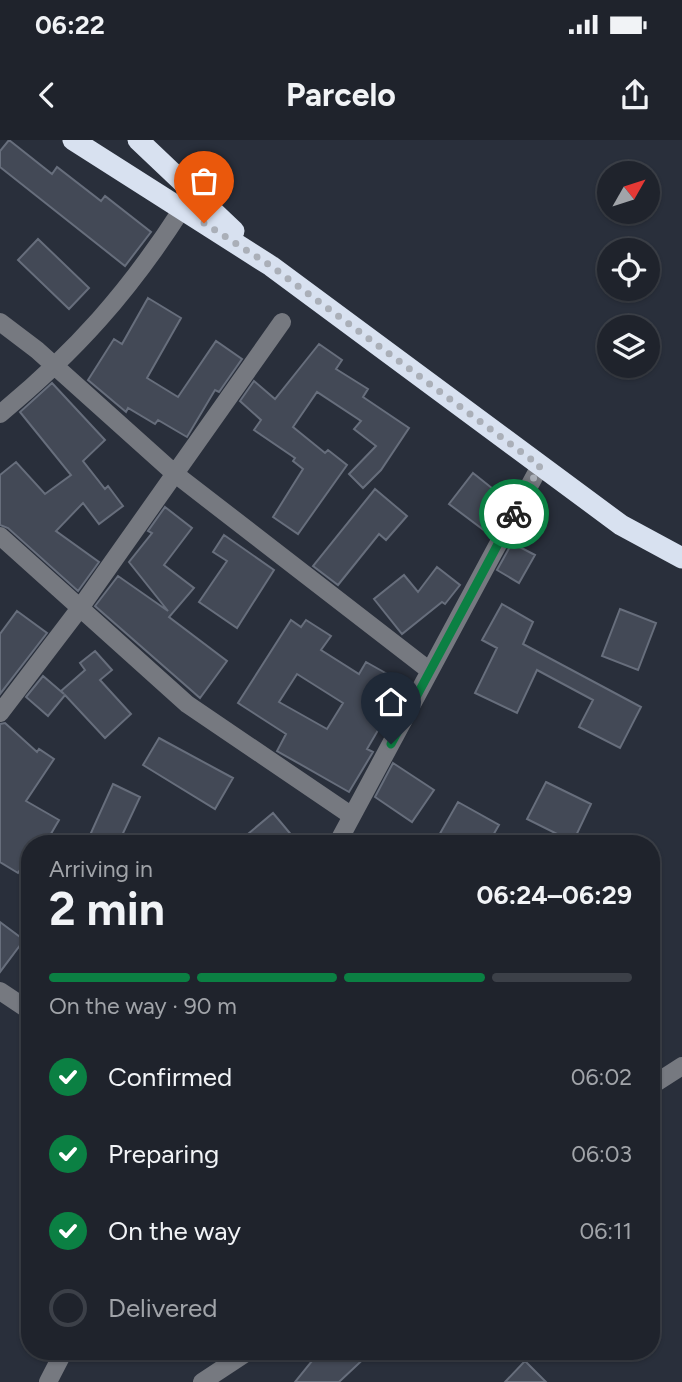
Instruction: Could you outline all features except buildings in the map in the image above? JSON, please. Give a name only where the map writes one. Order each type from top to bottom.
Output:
[{"type":"highway","points":[[73,140],[271,266],[621,525],[682,558]]},
{"type":"highway","points":[[138,140],[271,266]]},
{"type":"street","points":[[0,414],[56,368],[110,310],[181,209]]},
{"type":"street","points":[[0,321],[174,473],[430,671]]},
{"type":"street","points":[[0,713],[80,608],[282,322]]},
{"type":"street","points":[[342,835],[540,466]]},
{"type":"street","points":[[0,536],[187,704],[352,816]]},
{"type":"street","points":[[0,990],[21,1005]]},
{"type":"street","points":[[660,1080],[682,1066]]},
{"type":"street","points":[[47,1382],[59,1360]]},
{"type":"street","points":[[202,1382],[235,1360]]},
{"type":"way so far","points":[[204,223],[271,266],[540,466],[514,514]]},
{"type":"route","points":[[391,744],[514,514]]}]
